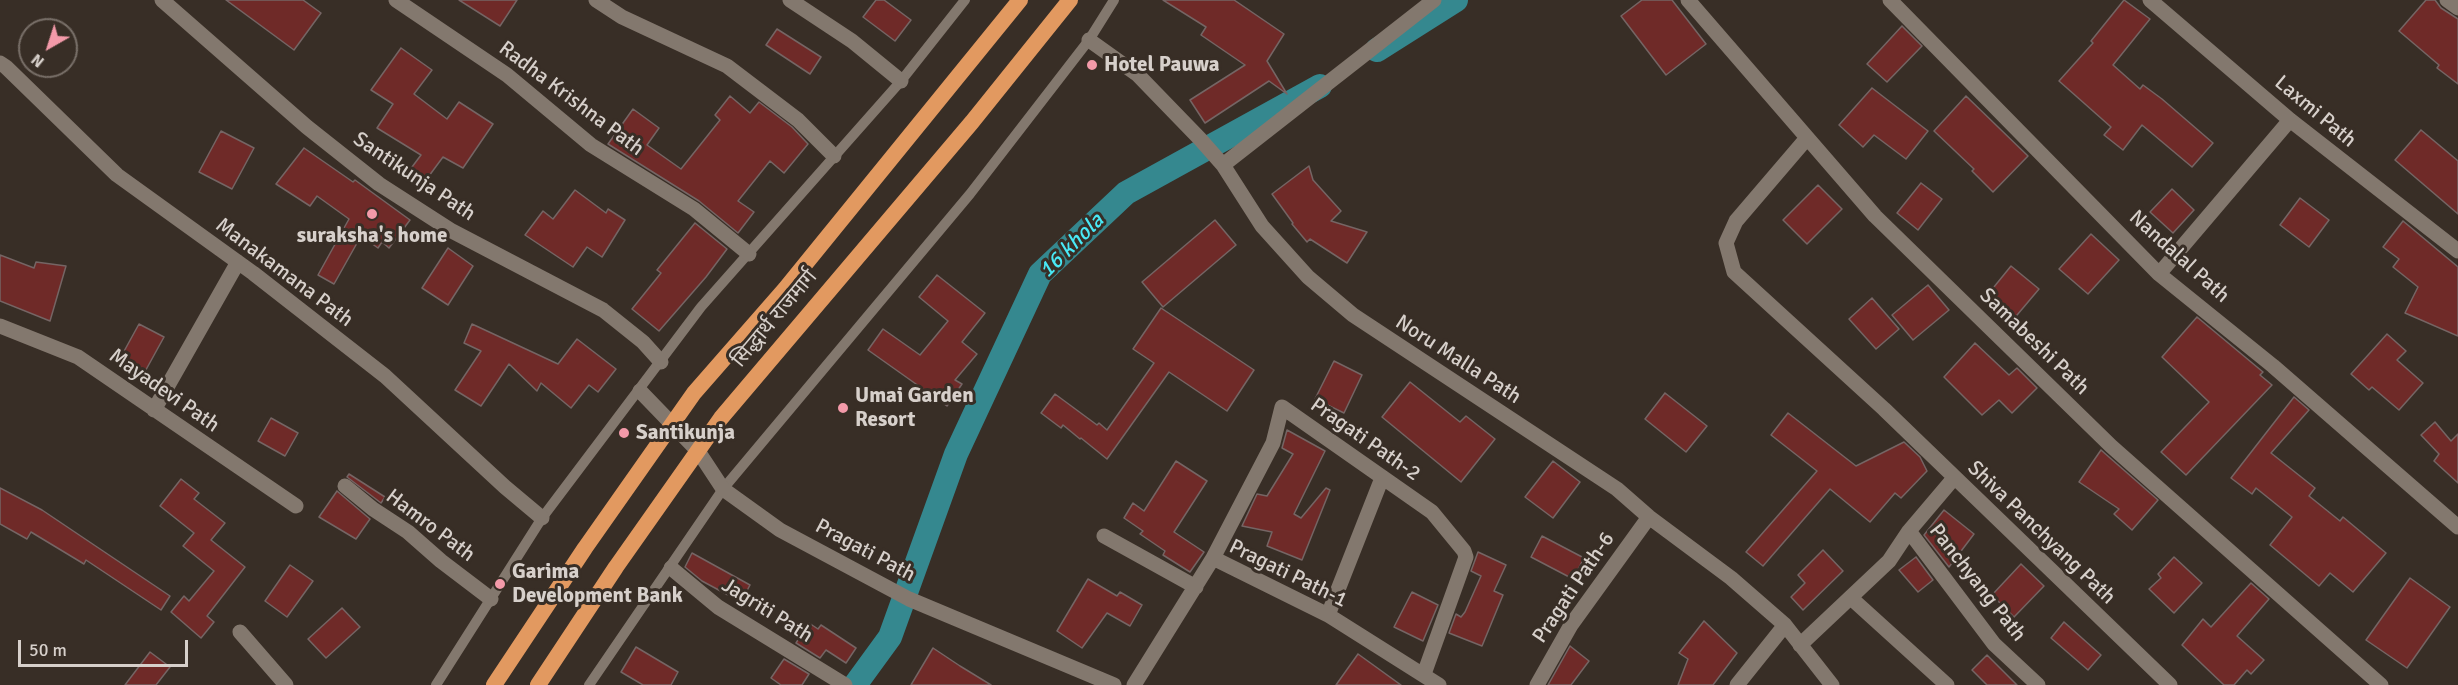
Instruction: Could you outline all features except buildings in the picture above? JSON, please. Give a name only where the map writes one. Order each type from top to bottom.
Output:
[{"type":"highway","name":"सिद्धार्थ राजमार्ग","points":[[494,685],[672,422],[943,98],[1020,0]]},
{"type":"highway","name":"सिद्धार्थ राजमार्ग","points":[[538,685],[616,567],[722,418],[972,122],[1070,0]]},
{"type":"street","name":"Santikunja Path","points":[[162,0],[307,127],[379,184],[452,231],[603,310],[644,342],[661,362]]},
{"type":"street","name":"Radha Krishna Path","points":[[396,0],[507,75],[591,145],[694,209],[749,254]]},
{"type":"street","points":[[596,0],[622,17],[727,66],[798,120],[834,156]]},
{"type":"street","points":[[790,0],[852,41],[901,81]]},
{"type":"street","points":[[1223,165],[1434,0]]},
{"type":"street","name":"Samabeshi Path","points":[[1688,0],[1875,216],[2110,446],[2381,685]]},
{"type":"street","name":"Nandalal Path","points":[[1890,0],[2159,273],[2273,366],[2458,527]]},
{"type":"street","name":"Laxmi Path","points":[[2150,0],[2290,120],[2458,251]]},
{"type":"street","points":[[2447,0],[2458,8]]},
{"type":"street","name":"Noru Malla Path","points":[[1089,40],[1138,75],[1223,165],[1262,226],[1308,277],[1353,315],[1617,489],[1649,517],[1731,578],[1785,625],[1832,685]]},
{"type":"street","name":"Manakamana Path","points":[[0,63],[117,176],[238,262],[385,376],[505,487],[543,518]]},
{"type":"street","points":[[2159,273],[2290,120]]},
{"type":"street","name":"Shiva Panchyang Path","points":[[1807,138],[1736,221],[1726,243],[1734,272],[1884,409],[2170,685]]},
{"type":"street","points":[[154,410],[238,262]]},
{"type":"street","name":"Mayadevi Path","points":[[0,326],[78,357],[296,506]]},
{"type":"street","name":"Pragati Path","points":[[640,390],[698,451],[723,489],[780,530],[909,599],[1114,685]]},
{"type":"street","name":"Pragati Path-2","points":[[1213,558],[1273,443],[1282,407],[1431,512],[1464,551],[1466,557],[1424,674]]},
{"type":"street","points":[[1329,615],[1382,478]]},
{"type":"street","points":[[1800,645],[1889,561],[1910,531],[1954,478]]},
{"type":"street","name":"Hamro Path","points":[[345,486],[373,509],[408,532],[441,561],[491,598]]},
{"type":"street","name":"Pragati Path-6","points":[[1537,685],[1570,625],[1649,517]]},
{"type":"street","name":"Panchyang Path","points":[[1910,531],[1994,644],[2038,685]]},
{"type":"street","points":[[1104,536],[1196,587]]},
{"type":"street","name":"Pragati Path-1","points":[[1134,685],[1213,558],[1329,615],[1439,685]]},
{"type":"street","name":"Jagriti Path","points":[[671,568],[718,607],[845,685]]},
{"type":"street","points":[[1851,598],[1947,685]]},
{"type":"street","points":[[1737,685],[1785,625]]},
{"type":"street","points":[[240,632],[286,685]]},
{"type":"lane","points":[[436,685],[543,518],[584,460],[702,307],[901,81],[965,0]]},
{"type":"lane","points":[[589,685],[723,489],[970,194],[1089,40],[1114,0]]},
{"type":"waterway","name":"16 khola","points":[[1377,50],[1456,0]]},
{"type":"waterway","name":"16 khola","points":[[855,685],[890,637],[956,454],[1040,274],[1126,193],[1320,86]]},
{"type":"place","name":"Hotel Pauwa","points":[[1092,65]]},
{"type":"place","name":"suraksha's home","points":[[372,214]]},
{"type":"place","name":"Umai Garden Resort","points":[[843,408]]},
{"type":"place","name":"Santikunja","points":[[624,433]]},
{"type":"place","name":"Garima Development Bank","points":[[500,584]]}]
